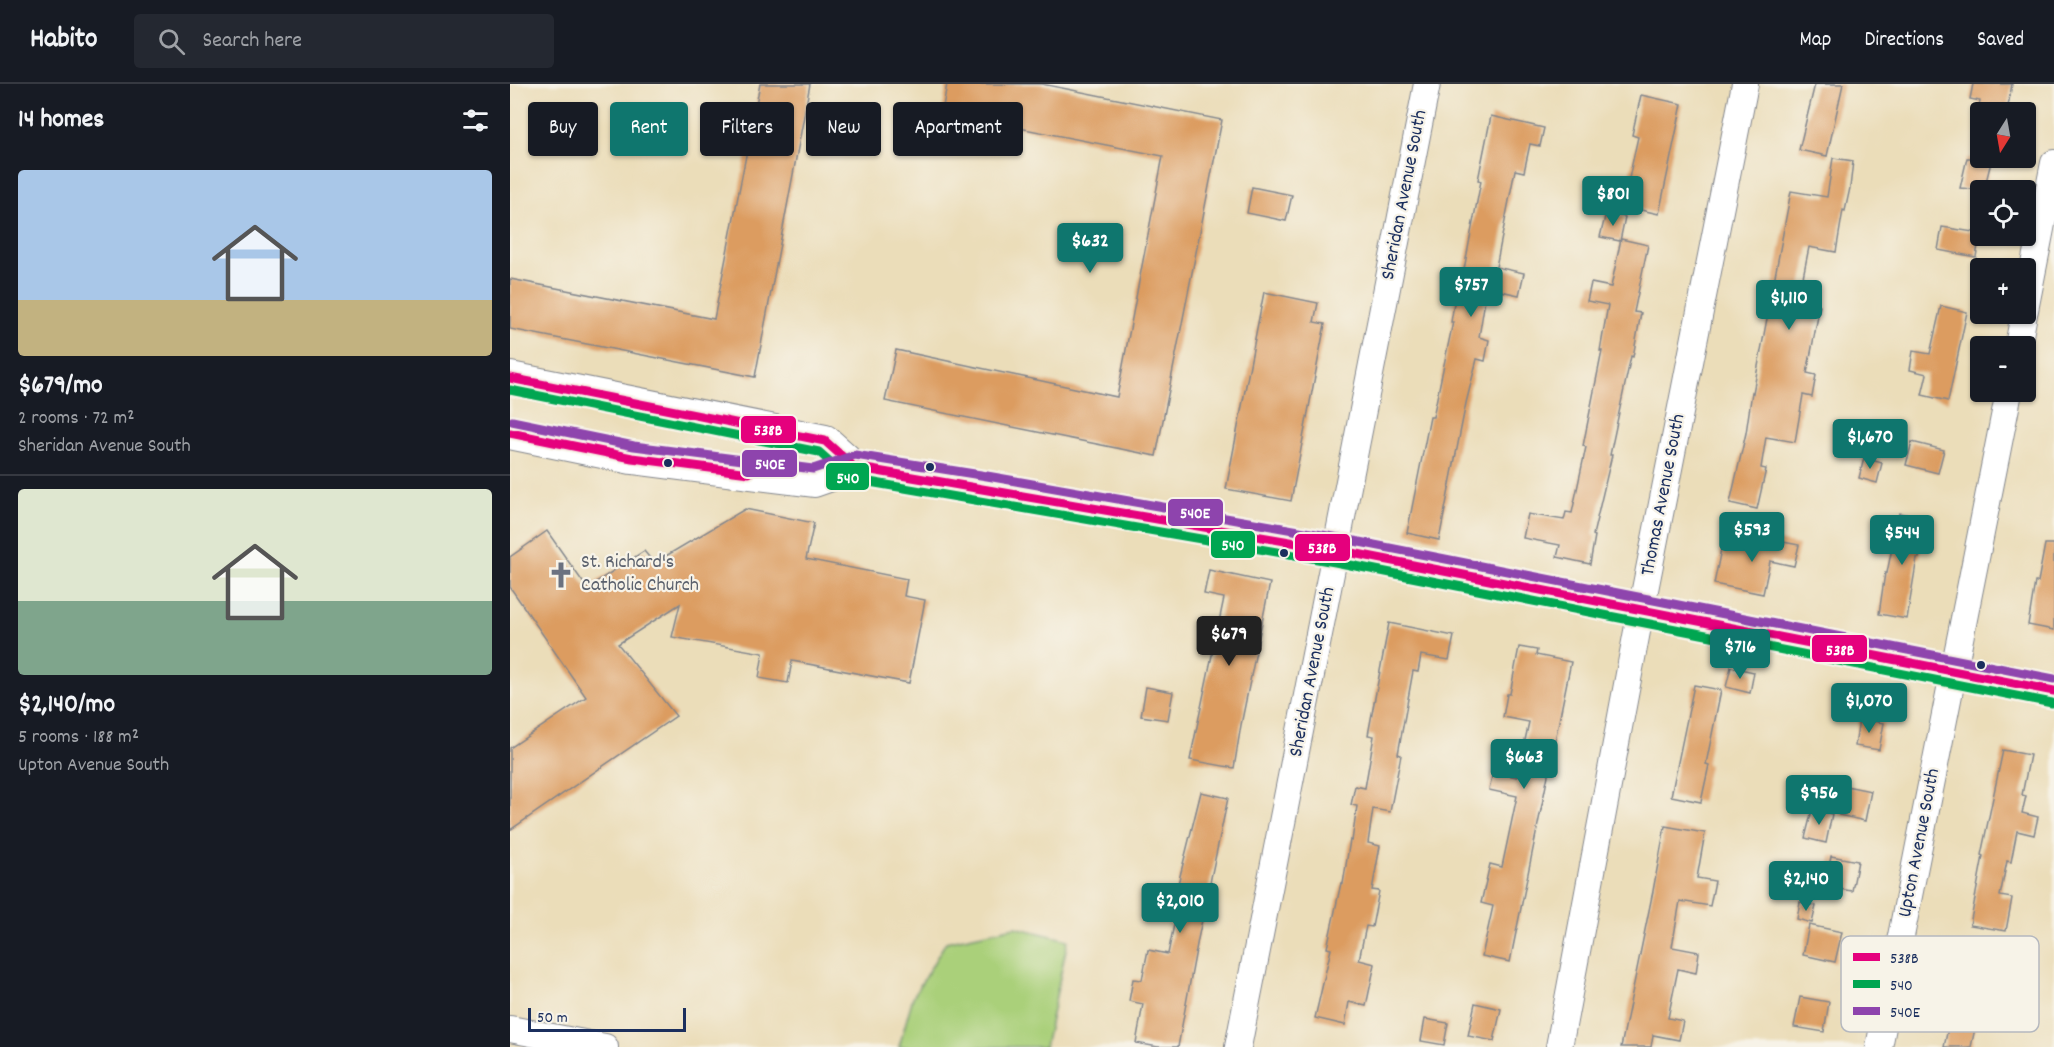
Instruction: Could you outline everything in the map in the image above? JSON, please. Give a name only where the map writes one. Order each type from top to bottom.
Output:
[{"type":"street","name":"Sheridan Avenue South","points":[[1238,1047],[1427,84]]},
{"type":"street","name":"Thomas Avenue South","points":[[1559,1047],[1641,610],[1745,84]]},
{"type":"street","points":[[2036,258],[2054,163]]},
{"type":"street","points":[[510,378],[825,441],[854,467]]},
{"type":"street","name":"Upton Avenue South","points":[[1901,936],[2007,402]]},
{"type":"street","points":[[510,432],[632,459],[814,481],[854,467],[1337,550],[2054,691]]},
{"type":"street","points":[[510,1029],[605,1047]]},
{"type":"street","name":"Upton Avenue South","points":[[1879,1047],[1882,1032]]},
{"type":"green space","points":[[1015,927],[1068,940],[1045,1047],[899,1047],[913,997],[946,942]]},
{"type":"building","points":[[760,84],[810,84],[755,377],[510,329],[510,279],[714,319],[746,156],[794,156],[794,102],[756,102]]},
{"type":"building","points":[[947,84],[1042,84],[1222,120],[1156,456],[885,401],[896,350],[1117,397],[1163,156],[1023,129],[1023,102],[944,102]]},
{"type":"building","points":[[1815,84],[1843,84],[1827,156],[1799,150]]},
{"type":"building","points":[[1973,84],[2012,84],[2009,102],[1980,102],[1970,99]]},
{"type":"building","points":[[1641,95],[1682,104],[1659,214],[1623,206],[1638,137],[1632,135]]},
{"type":"building","points":[[1491,116],[1544,128],[1540,146],[1530,144],[1524,172],[1515,170],[1496,267],[1524,273],[1519,295],[1487,288],[1479,337],[1489,340],[1485,361],[1477,359],[1439,540],[1407,533],[1430,417],[1433,417],[1453,322],[1451,322],[1458,280],[1462,280]]},
{"type":"building","points":[[1833,158],[1853,161],[1850,188],[1845,211],[1843,210],[1836,252],[1809,247],[1798,302],[1820,306],[1807,373],[1816,375],[1812,397],[1803,395],[1795,442],[1766,437],[1761,468],[1766,469],[1757,509],[1730,503],[1746,433],[1791,191],[1827,197]]},
{"type":"building","points":[[1967,158],[1970,158],[1970,168],[1990,168],[1986,180],[1970,180],[1970,189],[1960,188]]},
{"type":"building","points":[[1252,187],[1292,195],[1286,221],[1247,213]]},
{"type":"building","points":[[1606,213],[1625,217],[1620,241],[1600,237]]},
{"type":"building","points":[[1942,227],[1970,231],[1970,246],[1978,246],[1976,257],[1938,250]]},
{"type":"building","points":[[1621,239],[1648,245],[1634,312],[1641,313],[1633,357],[1631,356],[1610,455],[1612,455],[1593,535],[1595,536],[1590,564],[1557,557],[1560,545],[1523,538],[1528,514],[1564,520],[1566,512],[1572,513],[1586,447],[1583,446],[1602,351],[1600,351],[1608,305],[1587,301],[1591,283],[1611,287]]},
{"type":"building","points":[[1264,292],[1318,303],[1314,322],[1325,324],[1291,501],[1226,489]]},
{"type":"building","points":[[1941,306],[1967,312],[1948,401],[1922,395],[1927,374],[1910,370],[1913,351],[1930,354]]},
{"type":"building","points":[[1912,442],[1944,450],[1938,473],[1906,465]]},
{"type":"building","points":[[1864,458],[1882,463],[1877,483],[1859,478]]},
{"type":"building","points":[[745,509],[814,523],[806,559],[907,579],[904,596],[925,600],[909,683],[792,661],[788,683],[759,678],[763,653],[672,637],[680,604],[618,644],[676,716],[510,830],[510,748],[586,697],[510,587],[510,557],[547,531],[587,588],[644,551],[654,563]]},
{"type":"building","points":[[1899,513],[1927,518],[1919,558],[1917,558],[1907,619],[1879,614],[1885,573],[1887,573]]},
{"type":"building","points":[[1752,536],[1799,545],[1794,566],[1770,561],[1763,594],[1714,584],[1722,544],[1749,550]]},
{"type":"building","points":[[2045,544],[2054,544],[2054,630],[2028,625],[2035,582],[2038,582]]},
{"type":"building","points":[[1209,570],[1270,583],[1234,768],[1190,760],[1224,598],[1204,594]]},
{"type":"building","points":[[1389,623],[1454,636],[1449,660],[1421,655],[1418,672],[1413,671],[1390,812],[1373,809],[1368,843],[1380,846],[1372,890],[1379,891],[1372,927],[1366,926],[1359,960],[1375,964],[1366,1006],[1349,1002],[1345,1025],[1315,1018],[1331,949],[1327,948],[1341,883],[1343,884],[1350,840],[1352,841],[1357,806],[1351,805],[1355,786],[1365,788],[1374,736],[1368,735]]},
{"type":"building","points":[[1519,647],[1537,650],[1536,655],[1571,662],[1510,962],[1482,956],[1493,906],[1481,903],[1490,864],[1502,867],[1517,796],[1489,790],[1493,772],[1517,777],[1529,722],[1503,717]]},
{"type":"building","points":[[1731,667],[1754,672],[1750,693],[1726,687]]},
{"type":"building","points":[[1694,685],[1721,690],[1701,802],[1671,796]]},
{"type":"building","points":[[1146,687],[1173,692],[1168,720],[1141,716]]},
{"type":"building","points":[[1859,719],[1884,723],[1879,750],[1855,746]]},
{"type":"building","points":[[2003,750],[2030,755],[2022,795],[2026,796],[2022,813],[2038,817],[2034,835],[2017,831],[2011,862],[2007,861],[2000,896],[2012,898],[2006,931],[1970,925],[1983,856],[1981,855]]},
{"type":"building","points":[[1846,786],[1871,791],[1865,821],[1839,815]]},
{"type":"building","points":[[1201,792],[1228,798],[1178,1047],[1158,1047],[1136,1043],[1143,1004],[1129,1001],[1133,979],[1142,980],[1148,950],[1168,954],[1178,905],[1173,904]]},
{"type":"building","points":[[1812,810],[1832,814],[1826,843],[1805,838]]},
{"type":"building","points":[[1665,826],[1705,833],[1697,878],[1715,881],[1710,906],[1680,901],[1672,947],[1699,952],[1696,973],[1678,969],[1668,1018],[1683,1021],[1679,1040],[1653,1035],[1651,1047],[1621,1047],[1653,891]]},
{"type":"building","points":[[1831,856],[1858,861],[1852,891],[1825,887]]},
{"type":"building","points":[[1800,902],[1816,906],[1812,923],[1797,919]]},
{"type":"building","points":[[1809,925],[1842,932],[1835,962],[1803,955]]},
{"type":"building","points":[[1800,997],[1829,1002],[1824,1032],[1794,1027]]},
{"type":"building","points":[[1475,1003],[1501,1009],[1494,1041],[1468,1036]]},
{"type":"building","points":[[1425,1019],[1448,1023],[1444,1045],[1421,1041]]},
{"type":"building","points":[[1947,1032],[1974,1032],[1971,1047],[1944,1047]]},
{"type":"transit line","name":"538B","points":[[510,378],[825,441],[854,467],[1337,550],[2054,691]]},
{"type":"transit line","name":"540","points":[[510,390],[819,452],[852,479],[1335,562],[2052,703]]},
{"type":"transit line","name":"540E","points":[[512,421],[634,446],[813,469],[855,455],[987,476],[1339,538],[2054,679]]},
{"type":"transit line","name":"538B","points":[[510,433],[632,458],[749,473]]},
{"type":"place","name":"St. Richard's Catholic Church","points":[[561,575]]}]
